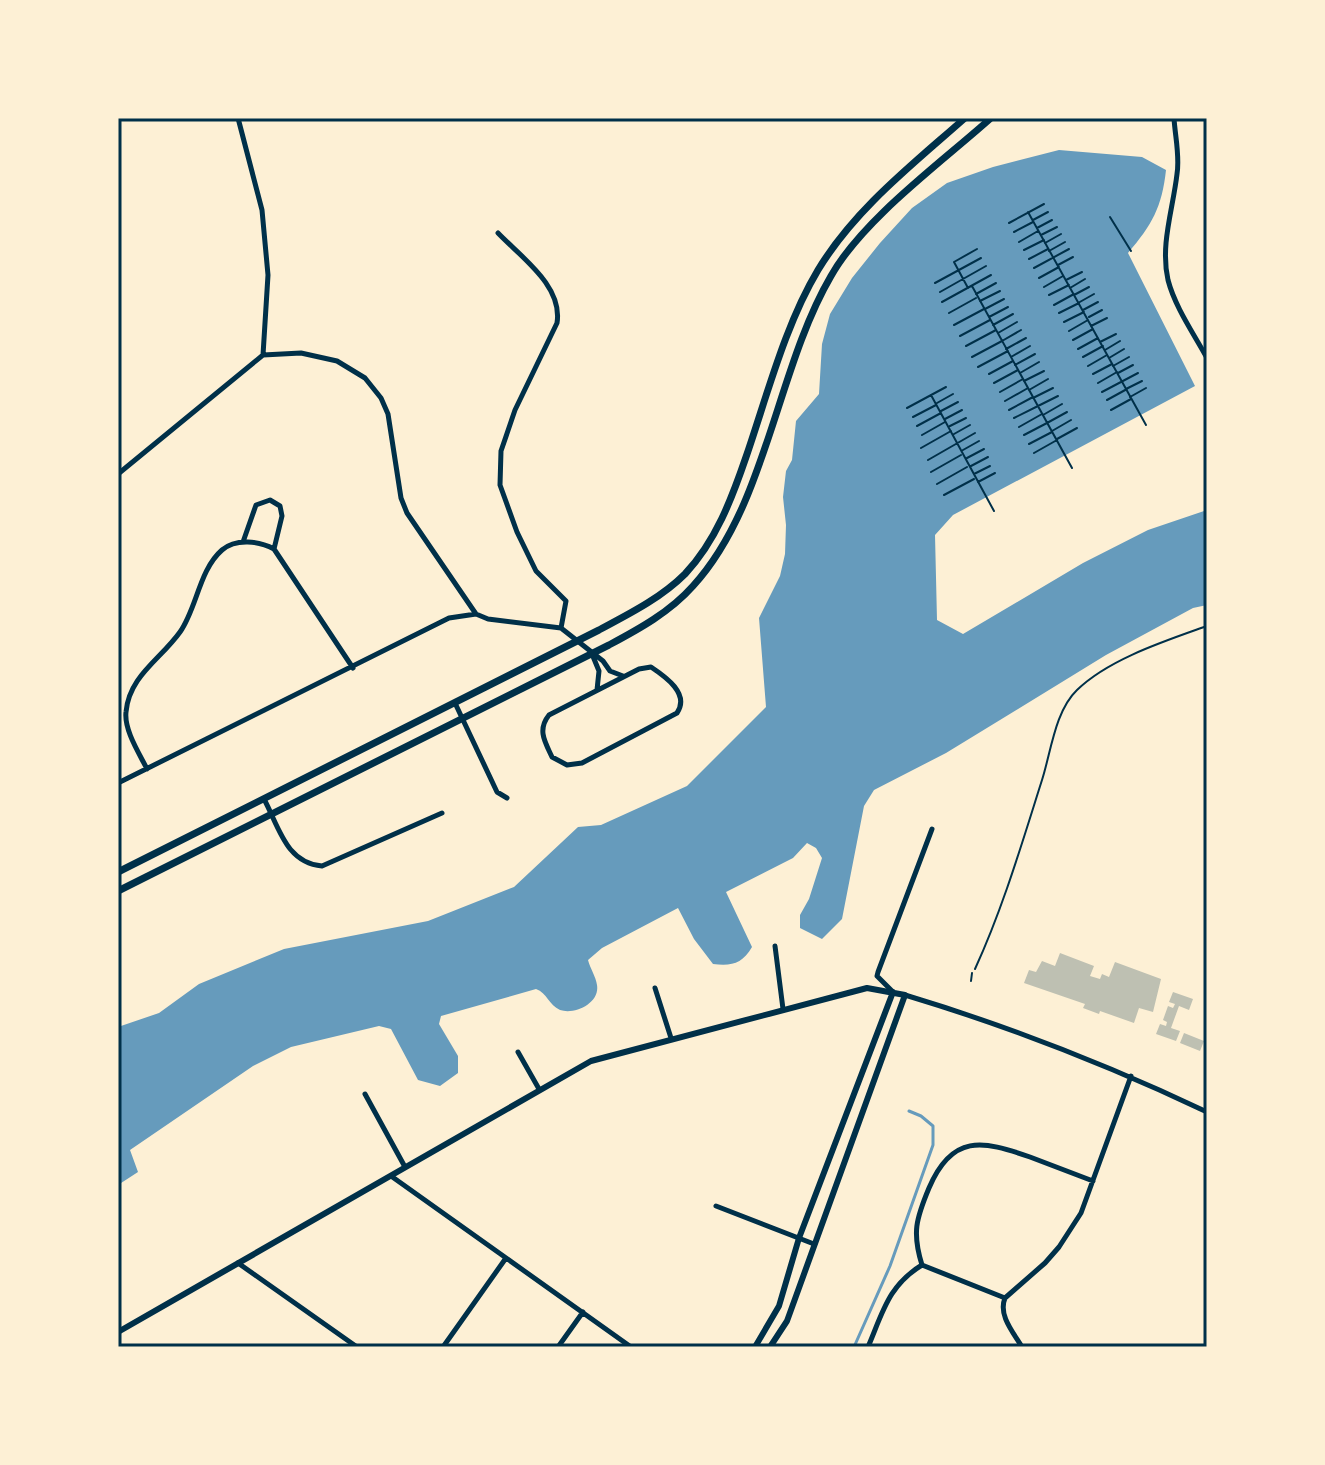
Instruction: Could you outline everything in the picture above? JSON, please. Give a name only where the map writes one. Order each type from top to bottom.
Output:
[{"type":"main road","points":[[118,872],[578,641],[663,592],[685,573],[710,542],[731,502],[794,322],[817,271],[871,201],[965,118]]},
{"type":"main road","points":[[118,891],[591,654],[662,614],[708,568],[735,525],[813,312],[832,274],[856,241],[883,213],[991,118]]},
{"type":"street","points":[[238,118],[262,210],[268,275],[263,355]]},
{"type":"street","points":[[1174,118],[1178,172],[1168,229],[1168,281],[1207,358]]},
{"type":"street","points":[[498,233],[549,285],[559,309],[557,323],[515,410],[501,451],[500,485],[517,532],[536,571],[566,601],[561,628]]},
{"type":"street","points":[[118,474],[263,355],[301,353],[337,361],[365,378],[387,409],[401,498],[407,513],[476,614]]},
{"type":"street","points":[[243,542],[256,505],[270,500],[280,506],[282,516],[274,549]]},
{"type":"street","points":[[147,769],[125,716],[129,696],[138,679],[181,631],[212,561],[223,549],[243,542],[265,544],[274,549],[353,668]]},
{"type":"street","points":[[118,783],[449,618],[476,614],[488,619],[561,628],[603,661],[610,671],[623,676]]},
{"type":"street","points":[[591,654],[600,678],[597,690]]},
{"type":"street","points":[[651,667],[664,676],[681,697],[682,706],[677,713],[582,763],[567,765],[556,761],[542,734],[542,723],[549,715],[597,690],[639,669],[651,667]]},
{"type":"street","points":[[455,703],[497,792],[507,798]]},
{"type":"street","points":[[264,798],[293,855],[306,865],[322,866],[442,813]]},
{"type":"street","points":[[893,992],[877,976],[932,829]]},
{"type":"street","points":[[775,946],[783,1009]]},
{"type":"street","points":[[655,988],[671,1038]]},
{"type":"street","points":[[118,1332],[591,1061],[867,988],[960,1011],[1131,1076],[1207,1112]]},
{"type":"street","points":[[755,1347],[774,1318],[799,1238],[893,992]]},
{"type":"street","points":[[770,1347],[787,1321],[905,995]]},
{"type":"street","points":[[518,1052],[539,1089]]},
{"type":"street","points":[[1022,1347],[1003,1311],[1005,1298],[1059,1247],[1081,1213],[1131,1076]]},
{"type":"street","points":[[365,1094],[405,1167]]},
{"type":"street","points":[[922,1265],[914,1231],[938,1168],[952,1154],[968,1147],[995,1145],[1093,1181]]},
{"type":"street","points":[[390,1175],[631,1347]]},
{"type":"street","points":[[716,1206],[814,1244]]},
{"type":"street","points":[[443,1347],[506,1258]]},
{"type":"street","points":[[238,1263],[357,1347]]},
{"type":"street","points":[[922,1265],[1005,1298]]},
{"type":"street","points":[[868,1347],[894,1288],[902,1278],[922,1265]]},
{"type":"street","points":[[558,1347],[583,1312]]},
{"type":"lane","points":[[971,981],[972,973]]},
{"type":"path","points":[[1009,223],[1044,204]]},
{"type":"path","points":[[1028,212],[1146,425]]},
{"type":"path","points":[[1014,232],[1048,212]]},
{"type":"path","points":[[1110,217],[1131,251]]},
{"type":"path","points":[[1019,242],[1052,220]]},
{"type":"path","points":[[1041,235],[1057,227]]},
{"type":"path","points":[[1024,250],[1061,234]]},
{"type":"path","points":[[1029,259],[1065,242]]},
{"type":"path","points":[[977,249],[954,262],[977,295],[1072,468]]},
{"type":"path","points":[[1034,268],[1069,249]]},
{"type":"path","points":[[1039,278],[1073,257]]},
{"type":"path","points":[[935,283],[981,258]]},
{"type":"path","points":[[940,292],[986,266]]},
{"type":"path","points":[[1066,280],[1082,272]]},
{"type":"path","points":[[942,302],[991,275]]},
{"type":"path","points":[[1044,287],[1063,276]]},
{"type":"path","points":[[1049,295],[1085,279]]},
{"type":"path","points":[[949,313],[996,283]]},
{"type":"path","points":[[1054,305],[1089,287]]},
{"type":"path","points":[[980,301],[1000,291]]},
{"type":"path","points":[[1059,313],[1094,294]]},
{"type":"path","points":[[954,325],[1004,299]]},
{"type":"path","points":[[1064,322],[1098,302]]},
{"type":"path","points":[[960,336],[1008,307]]},
{"type":"path","points":[[1069,331],[1102,310]]},
{"type":"path","points":[[993,325],[1013,314]]},
{"type":"path","points":[[1073,340],[1107,318]]},
{"type":"path","points":[[966,346],[1017,322]]},
{"type":"path","points":[[972,357],[1021,330]]},
{"type":"path","points":[[1078,349],[1116,334]]},
{"type":"path","points":[[978,367],[1026,338]]},
{"type":"path","points":[[1083,357],[1120,341]]},
{"type":"path","points":[[1013,361],[1030,346]]},
{"type":"path","points":[[1088,366],[1124,349]]},
{"type":"path","points":[[989,374],[1035,354]]},
{"type":"path","points":[[1093,374],[1129,357]]},
{"type":"path","points":[[994,383],[1039,362]]},
{"type":"path","points":[[1098,383],[1133,365]]},
{"type":"path","points":[[1000,392],[1044,371]]},
{"type":"path","points":[[1102,392],[1138,373]]},
{"type":"path","points":[[1005,401],[1048,379]]},
{"type":"path","points":[[1107,400],[1142,381]]},
{"type":"path","points":[[907,408],[946,387]]},
{"type":"path","points":[[1009,410],[1053,388]]},
{"type":"path","points":[[1111,410],[1146,388]]},
{"type":"path","points":[[913,417],[953,394]]},
{"type":"path","points":[[931,395],[994,511]]},
{"type":"path","points":[[1014,418],[1058,396]]},
{"type":"path","points":[[917,426],[958,402]]},
{"type":"path","points":[[1019,427],[1062,404]]},
{"type":"path","points":[[922,435],[962,410]]},
{"type":"path","points":[[1024,435],[1067,412]]},
{"type":"path","points":[[921,448],[951,431],[966,418]]},
{"type":"path","points":[[1029,444],[1071,420]]},
{"type":"path","points":[[951,431],[970,425]]},
{"type":"path","points":[[1034,453],[1077,428]]},
{"type":"path","points":[[928,460],[975,433]]},
{"type":"path","points":[[931,472],[979,441]]},
{"type":"path","points":[[966,459],[984,449]]},
{"type":"path","points":[[937,484],[988,457]]},
{"type":"path","points":[[944,495],[976,478],[990,466]]},
{"type":"path","points":[[976,478],[995,473]]},
{"type":"path","points":[[972,973],[1007,888],[1048,764],[1057,724],[1074,692],[1095,676],[1156,644],[1207,626]]},
{"type":"water","points":[[1059,150],[1142,157],[1166,170],[1162,195],[1154,215],[1128,253],[1195,386],[953,515],[935,535],[937,620],[963,634],[1083,563],[1148,530],[1207,510],[1207,605],[1193,608],[1106,655],[946,753],[874,790],[864,806],[842,919],[822,939],[800,928],[800,915],[809,899],[822,858],[816,848],[807,843],[793,858],[726,892],[752,947],[736,963],[713,964],[694,939],[678,908],[602,948],[588,960],[597,991],[591,1002],[579,1009],[560,1010],[536,989],[441,1016],[439,1024],[458,1056],[458,1073],[440,1086],[418,1080],[391,1029],[379,1026],[291,1047],[253,1066],[130,1150],[138,1172],[118,1185],[118,1027],[159,1013],[199,984],[284,949],[428,921],[514,887],[578,827],[601,825],[687,786],[766,707],[759,618],[780,576],[785,554],[783,497],[786,471],[792,460],[796,421],[819,394],[822,344],[830,314],[852,278],[912,208],[947,183]]},
{"type":"building","points":[[1060,953],[1094,966],[1090,976],[1100,979],[1102,974],[1109,977],[1115,962],[1161,979],[1153,1012],[1139,1008],[1134,1023],[1100,1011],[1099,1014],[1083,1008],[1085,1004],[1024,983],[1029,970],[1036,972],[1042,961],[1055,966]]},
{"type":"building","points":[[1173,992],[1193,999],[1189,1010],[1179,1006],[1171,1028],[1180,1031],[1176,1041],[1156,1034],[1160,1024],[1166,1026],[1167,1022],[1163,1020],[1168,1006],[1173,1008],[1175,1004],[1169,1002]]},
{"type":"building","points":[[1184,1033],[1204,1041],[1200,1051],[1180,1043]]},
{"type":"waterway","points":[[854,1347],[890,1266],[933,1145],[933,1126],[909,1111]]}]
